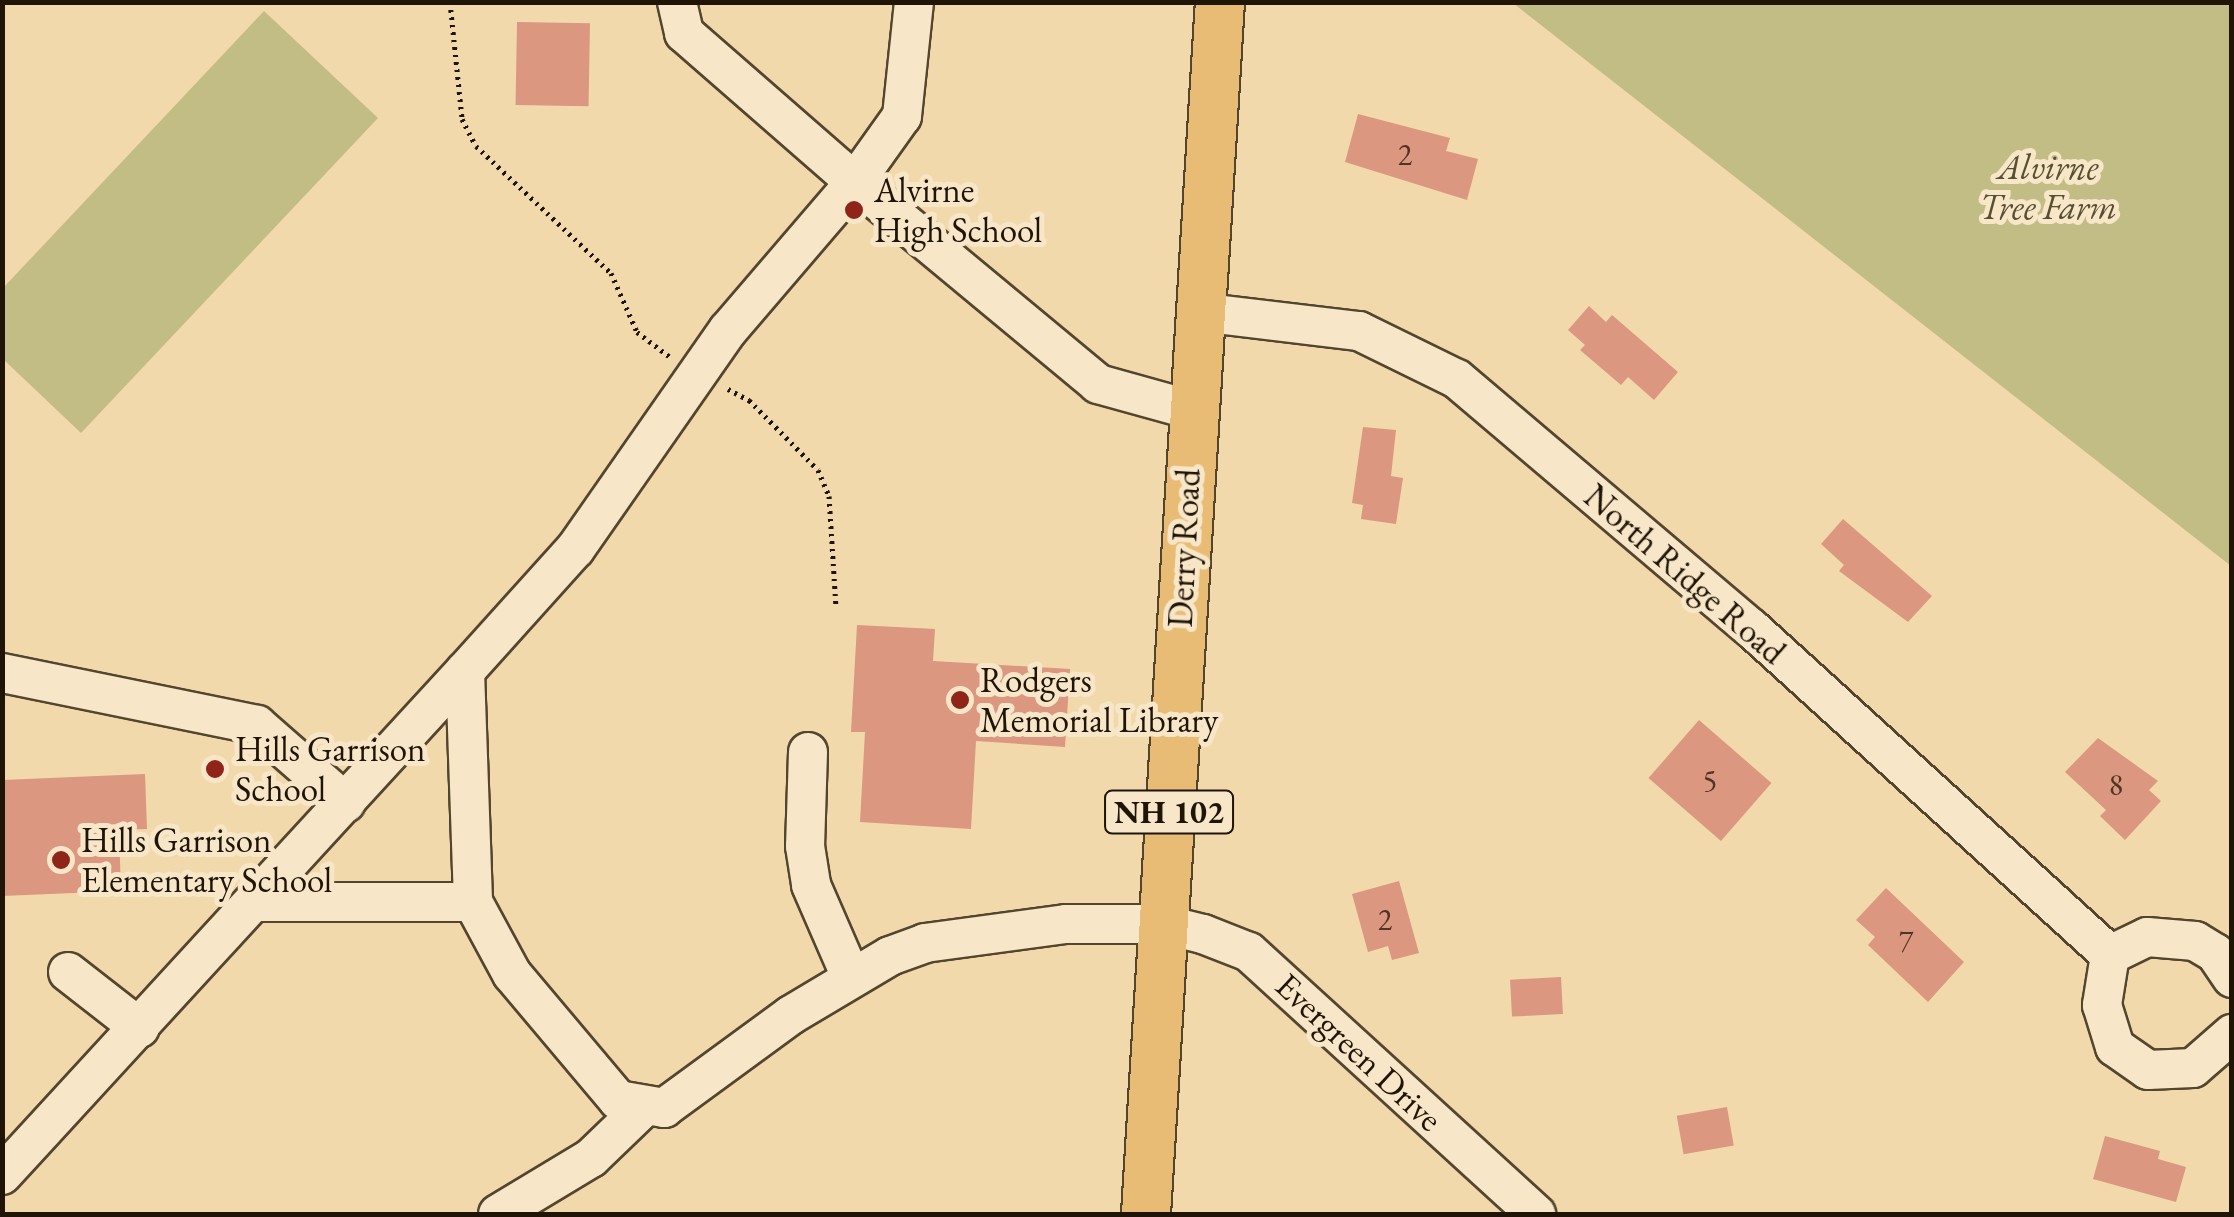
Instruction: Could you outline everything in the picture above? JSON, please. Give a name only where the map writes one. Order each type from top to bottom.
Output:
[{"type":"main road","name":"Derry Road","points":[[1146,1214],[1192,410],[1220,2]]},
{"type":"street","points":[[678,2],[684,33],[855,182],[1098,384],[1192,410]]},
{"type":"street","points":[[2,1175],[257,902],[575,549],[697,374],[855,182],[902,116],[914,2]]},
{"type":"street","name":"North Ridge Road","points":[[1199,312],[1359,332],[1456,378],[1751,628],[2110,954]]},
{"type":"street","points":[[466,672],[472,902],[512,974],[597,1081],[618,1100],[642,1109],[664,1108],[693,1092],[851,977],[890,956],[964,933],[1162,924]]},
{"type":"street","points":[[2,673],[257,726],[346,803]]},
{"type":"street","points":[[808,752],[804,846],[811,885],[851,977]]},
{"type":"street","points":[[257,902],[472,902]]},
{"type":"street","name":"Evergreen Drive","points":[[1162,924],[1249,952],[1536,1214]]},
{"type":"street","points":[[2232,978],[2215,953],[2173,936],[2147,938],[2110,954],[2104,978],[2106,1029],[2130,1061],[2168,1074],[2194,1068],[2232,1034]]},
{"type":"street","points":[[68,972],[140,1028]]},
{"type":"street","points":[[498,1214],[591,1158],[642,1109]]},
{"type":"path","points":[[450,2],[462,119],[476,146],[611,272],[628,318],[649,345],[749,400],[818,470],[829,496],[836,606]]},
{"type":"green space","name":"Alvirne Tree Farm","points":[[1513,3],[2231,3],[2231,566]]},
{"type":"green space","points":[[264,11],[378,118],[81,433],[3,359],[3,288]]},
{"type":"building","points":[[517,22],[590,23],[589,106],[516,105]]},
{"type":"building","points":[[1358,114],[1450,138],[1446,151],[1478,159],[1467,200],[1345,162]]},
{"type":"building","points":[[1589,306],[1606,322],[1612,315],[1678,372],[1654,400],[1628,377],[1621,385],[1580,350],[1585,345],[1568,330]]},
{"type":"building","points":[[1363,427],[1396,430],[1391,476],[1403,478],[1396,524],[1361,519],[1363,505],[1352,503]]},
{"type":"building","points":[[1843,519],[1932,596],[1908,622],[1839,571],[1844,565],[1821,544]]},
{"type":"building","name":"Rodgers Memorial Library","points":[[857,625],[935,629],[933,661],[1070,669],[1065,747],[976,741],[971,829],[860,822],[865,732],[851,732]]},
{"type":"building","points":[[1699,720],[1771,783],[1721,841],[1648,778]]},
{"type":"building","points":[[2098,738],[2158,781],[2149,790],[2161,801],[2125,840],[2100,816],[2106,810],[2065,772]]},
{"type":"building","name":"Hills Garrison Elementary School","points":[[145,774],[147,829],[119,830],[121,891],[2,896],[2,780]]},
{"type":"building","points":[[1399,881],[1419,953],[1392,960],[1388,946],[1368,952],[1352,894]]},
{"type":"building","points":[[1886,888],[1964,962],[1928,1002],[1868,945],[1875,937],[1856,920]]},
{"type":"building","points":[[1561,977],[1563,1014],[1512,1017],[1510,980]]},
{"type":"building","points":[[1727,1107],[1734,1145],[1684,1154],[1677,1116]]},
{"type":"building","points":[[2105,1136],[2160,1151],[2158,1159],[2186,1167],[2176,1202],[2093,1179]]},
{"type":"place","name":"Alvirne High School","points":[[854,210]]},
{"type":"place","name":"Rodgers Memorial Library","points":[[960,700]]},
{"type":"place","name":"Hills Garrison School","points":[[215,769]]},
{"type":"place","name":"Hills Garrison Elementary School","points":[[61,860]]}]
